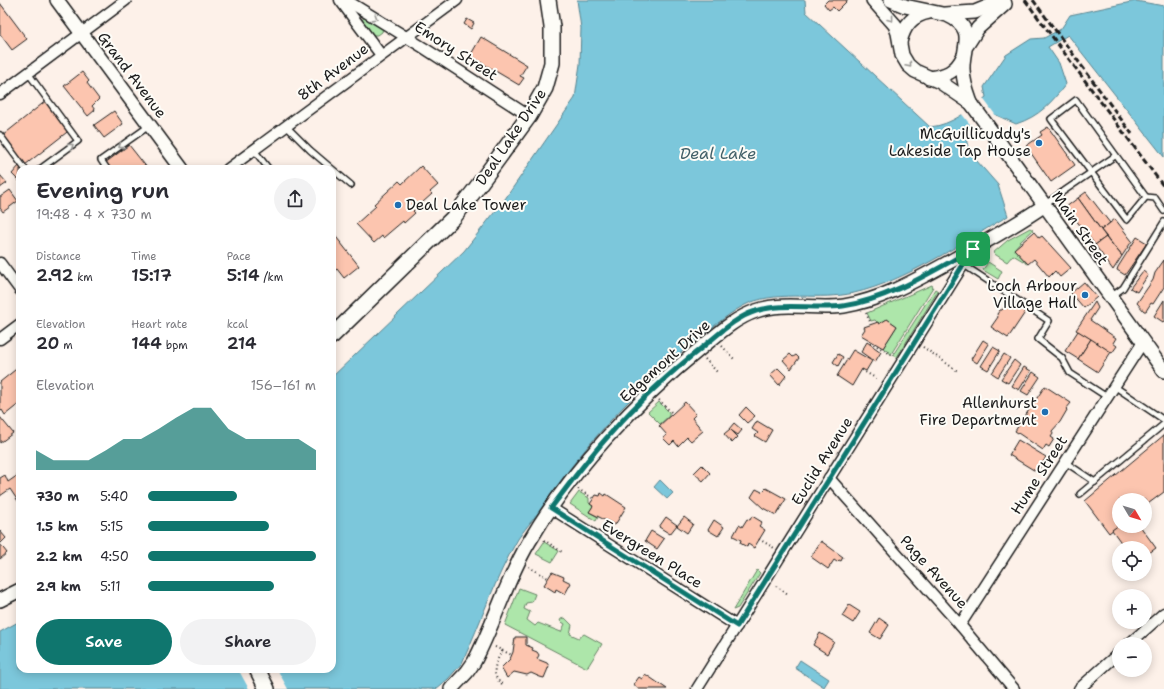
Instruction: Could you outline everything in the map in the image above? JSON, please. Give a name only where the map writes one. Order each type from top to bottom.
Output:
[{"type":"main road","name":"Deal Lake Drive","points":[[336,332],[453,218],[529,116],[545,88],[552,62],[552,27],[548,0]]},
{"type":"main road","points":[[259,673],[267,689]]},
{"type":"street","name":"Grand Avenue","points":[[57,0],[179,165]]},
{"type":"street","points":[[0,94],[126,0]]},
{"type":"street","points":[[340,0],[381,55]]},
{"type":"street","name":"Emory Street","points":[[346,0],[529,116]]},
{"type":"street","name":"8th Avenue","points":[[233,165],[457,0]]},
{"type":"street","name":"Main Street","points":[[874,0],[895,25],[902,55],[908,64],[915,71],[945,85],[971,103]]},
{"type":"street","name":"Main Street","points":[[891,0],[905,6],[939,13],[953,18],[963,28],[966,50],[963,64],[964,84],[971,103],[1164,370]]},
{"type":"street","points":[[900,42],[905,28],[913,19],[923,13],[975,12],[1004,0]]},
{"type":"street","points":[[929,78],[944,76],[952,72],[959,65],[978,28],[1008,0]]},
{"type":"street","name":"Edgemont Drive","points":[[450,689],[467,672],[474,662],[517,564],[529,541],[551,508],[597,449],[632,411],[685,361],[741,317],[756,311],[775,307],[831,307],[862,302],[918,279],[1024,220],[1045,205]]},
{"type":"street","name":"Euclid Avenue","points":[[697,689],[973,249]]},
{"type":"street","points":[[0,263],[16,285]]},
{"type":"street","points":[[0,339],[16,327]]},
{"type":"street","name":"Hume Street","points":[[960,625],[1143,342]]},
{"type":"street","name":"Page Avenue","points":[[829,478],[960,625],[1014,689]]},
{"type":"street","name":"Evergreen Place","points":[[551,508],[737,626]]},
{"type":"street","points":[[0,600],[16,592]]},
{"type":"street","points":[[1137,637],[1164,613]]},
{"type":"street","points":[[1079,689],[1112,659]]},
{"type":"lane","points":[[28,73],[78,141],[45,165]]},
{"type":"lane","points":[[1146,197],[1127,220],[1051,119],[1076,100],[1146,197],[1155,198],[1164,210]]},
{"type":"lane","points":[[104,165],[101,160],[150,125]]},
{"type":"lane","points":[[286,126],[328,165]]},
{"type":"lane","points":[[0,135],[22,165]]},
{"type":"lane","points":[[254,150],[267,165]]},
{"type":"lane","points":[[1045,205],[1090,172],[1115,156]]},
{"type":"lane","points":[[336,172],[351,185]]},
{"type":"lane","points":[[1110,297],[1123,288],[1164,222]]},
{"type":"lane","points":[[964,265],[1050,321],[1038,339],[1062,358],[1070,373],[1107,397]]},
{"type":"lane","points":[[1114,386],[1164,420]]},
{"type":"lane","points":[[1080,494],[1164,424]]},
{"type":"lane","points":[[1065,462],[1095,482]]},
{"type":"path","points":[[866,314],[871,324]]},
{"type":"path","points":[[870,342],[889,353]]},
{"type":"path","points":[[915,342],[959,372]]},
{"type":"path","points":[[722,346],[734,359]]},
{"type":"path","points":[[705,359],[718,373]]},
{"type":"path","points":[[862,370],[877,379]]},
{"type":"path","points":[[658,399],[672,414]]},
{"type":"path","points":[[577,488],[594,499]]},
{"type":"path","points":[[759,539],[764,542]]},
{"type":"path","points":[[546,541],[562,552]]},
{"type":"path","points":[[530,568],[548,578]]},
{"type":"path","points":[[776,586],[788,594]]},
{"type":"path","points":[[495,647],[512,655]]},
{"type":"path","points":[[502,684],[497,680],[494,670],[496,661],[503,650]]},
{"type":"green space","points":[[365,16],[383,28],[382,32],[378,35],[373,35],[362,20]]},
{"type":"green space","points":[[1030,228],[1033,230],[1014,249],[1028,264],[1013,255],[1007,262],[993,253],[1008,240]]},
{"type":"green space","points":[[988,262],[1002,271],[998,279],[983,270]]},
{"type":"green space","points":[[932,285],[933,287],[891,354],[883,348],[897,326],[887,319],[879,324],[875,320],[871,321],[867,313]]},
{"type":"green space","points":[[935,289],[938,291],[897,357],[893,355]]},
{"type":"green space","points":[[659,402],[669,412],[669,416],[660,424],[648,412]]},
{"type":"green space","points":[[579,492],[589,498],[589,503],[593,506],[589,512],[598,517],[596,521],[570,504]]},
{"type":"green space","points":[[544,542],[559,551],[552,562],[536,554]]},
{"type":"green space","points":[[757,570],[760,573],[738,608],[733,610]]},
{"type":"green space","points":[[519,588],[535,594],[532,602],[526,603],[524,609],[530,612],[527,620],[535,626],[538,623],[561,632],[565,624],[560,621],[561,619],[565,618],[572,625],[570,634],[579,638],[584,634],[602,644],[587,668],[505,625]]},
{"type":"water","name":"Deal Lake","points":[[577,0],[805,0],[806,12],[930,127],[938,126],[953,120],[967,112],[986,97],[984,87],[1006,55],[1031,39],[1044,38],[1061,29],[1070,15],[1136,1],[1164,6],[1164,157],[1068,35],[1048,47],[1059,63],[1066,84],[1055,97],[1038,113],[1024,121],[1016,124],[996,115],[971,132],[972,134],[966,138],[969,152],[998,185],[1008,216],[913,271],[873,288],[841,295],[774,297],[749,303],[724,318],[677,356],[632,397],[592,441],[573,464],[520,536],[495,585],[462,663],[448,679],[436,689],[0,689],[0,632],[16,623],[16,673],[336,673],[336,373],[464,251],[505,199],[575,98],[580,64],[581,28]]},
{"type":"water","points":[[660,480],[673,493],[667,499],[654,487]]},
{"type":"water","points":[[800,660],[829,679],[824,687],[795,668]]},
{"type":"pier","points":[[982,97],[997,117],[976,132],[961,113]]},
{"type":"pier","points":[[240,673],[279,673],[288,689],[249,689]]},
{"type":"building","points":[[828,0],[847,1],[837,11],[833,7],[829,10],[824,4]]},
{"type":"building","points":[[0,3],[27,39],[12,50],[0,34]]},
{"type":"building","points":[[467,19],[474,23],[471,29],[464,24]]},
{"type":"building","points":[[481,37],[527,65],[520,76],[524,78],[519,85],[470,56]]},
{"type":"building","points":[[82,72],[89,81],[87,83],[99,99],[92,106],[95,110],[88,116],[64,86]]},
{"type":"building","points":[[47,100],[71,129],[25,165],[2,136]]},
{"type":"building","points":[[114,111],[123,124],[104,138],[94,125]]},
{"type":"building","points":[[1048,127],[1075,165],[1051,182],[1026,146],[1042,135],[1040,132]]},
{"type":"building","points":[[129,145],[145,165],[107,165],[105,163]]},
{"type":"building","name":"Deal Lake Tower","points":[[421,166],[438,185],[430,192],[432,194],[413,211],[415,213],[404,223],[403,221],[383,238],[382,236],[374,243],[356,224],[376,206],[374,204],[399,181],[402,184]]},
{"type":"building","points":[[16,169],[16,178],[12,174]]},
{"type":"building","points":[[0,175],[7,183],[0,188]]},
{"type":"building","points":[[10,190],[16,198],[16,202],[3,212],[0,208],[0,197]]},
{"type":"building","points":[[1086,192],[1110,223],[1101,230],[1078,198]]},
{"type":"building","points":[[1078,198],[1106,237],[1095,245],[1066,207]]},
{"type":"building","points":[[1115,219],[1132,241],[1122,256],[1101,230]]},
{"type":"building","points":[[1034,232],[1039,238],[1042,236],[1071,268],[1060,277],[1055,271],[1049,277],[1034,259],[1028,264],[1014,249]]},
{"type":"building","points":[[336,237],[359,266],[344,278],[337,269],[336,270]]},
{"type":"building","points":[[1106,237],[1122,256],[1113,270],[1095,245]]},
{"type":"building","points":[[1137,237],[1147,243],[1125,275],[1117,270]]},
{"type":"building","points":[[1164,260],[1164,287],[1153,304],[1151,303],[1146,311],[1144,311],[1137,303],[1153,280],[1155,273]]},
{"type":"building","points":[[1143,271],[1148,275],[1137,292],[1130,288]]},
{"type":"building","name":"Loch Arbour Village Hall","points":[[1084,282],[1097,297],[1084,308],[1071,293]]},
{"type":"building","points":[[1009,300],[1026,311],[1008,338],[991,327],[998,317],[997,314]]},
{"type":"building","points":[[1164,300],[1164,321],[1163,322],[1154,316]]},
{"type":"building","points":[[1095,302],[1098,308],[1090,320],[1116,338],[1113,343],[1117,346],[1112,353],[1076,330]]},
{"type":"building","points":[[887,319],[897,326],[883,348],[861,335],[865,329],[864,327],[878,322],[879,324]]},
{"type":"building","points":[[1078,331],[1091,339],[1078,359],[1065,351]]},
{"type":"building","points":[[1091,339],[1111,352],[1098,372],[1078,359]]},
{"type":"building","points":[[983,340],[989,344],[977,363],[971,359]]},
{"type":"building","points":[[867,342],[881,352],[875,362],[861,352]]},
{"type":"building","points":[[993,347],[1000,351],[988,370],[981,366]]},
{"type":"building","points":[[853,350],[872,361],[866,371],[862,369],[852,386],[837,376]]},
{"type":"building","points":[[790,354],[793,357],[796,355],[799,358],[791,369],[783,360]]},
{"type":"building","points":[[838,354],[843,357],[838,366],[833,362]]},
{"type":"building","points":[[1004,354],[1010,358],[998,377],[992,373]]},
{"type":"building","points":[[1014,360],[1020,365],[1008,383],[1001,379]]},
{"type":"building","points":[[1024,367],[1031,371],[1019,390],[1012,386]]},
{"type":"building","points":[[778,368],[786,376],[779,385],[770,375]]},
{"type":"building","points":[[16,369],[16,406],[5,415],[2,410],[0,412],[0,382]]},
{"type":"building","points":[[1033,372],[1040,377],[1028,395],[1021,391]]},
{"type":"building","points":[[1045,386],[1071,403],[1066,409],[1067,410],[1060,422],[1052,431],[1053,434],[1051,437],[1054,439],[1049,447],[1046,445],[1043,450],[1015,431]]},
{"type":"building","points":[[685,402],[696,414],[692,418],[703,431],[691,441],[687,437],[678,446],[674,441],[670,445],[663,438],[667,435],[659,426]]},
{"type":"building","points":[[746,407],[755,416],[747,423],[739,415]]},
{"type":"building","points":[[0,417],[13,433],[0,443]]},
{"type":"building","points":[[757,421],[772,430],[765,442],[755,436],[758,433],[752,429]]},
{"type":"building","points":[[734,423],[742,430],[738,435],[729,429]]},
{"type":"building","points":[[730,429],[738,437],[732,443],[724,434]]},
{"type":"building","points":[[1164,435],[1164,492],[1152,501],[1152,493],[1112,493],[1112,531],[1109,533],[1085,501]]},
{"type":"building","points":[[1018,440],[1046,457],[1037,472],[1009,455]]},
{"type":"building","points":[[702,465],[710,473],[703,481],[694,473]]},
{"type":"building","points":[[5,475],[8,482],[16,476],[16,498],[10,489],[0,496],[0,478]]},
{"type":"building","points":[[766,488],[786,499],[776,515],[763,508],[751,497],[756,489],[762,492]]},
{"type":"building","points":[[601,493],[605,496],[606,494],[626,507],[615,525],[589,512],[593,506],[590,504],[596,495],[600,496]]},
{"type":"building","points":[[752,516],[762,522],[759,526],[765,530],[754,548],[748,544],[747,547],[740,543],[741,540],[733,536],[739,525],[742,527],[747,519],[750,520]]},
{"type":"building","points":[[666,517],[677,525],[670,534],[659,527]]},
{"type":"building","points":[[684,517],[693,524],[687,533],[677,526]]},
{"type":"building","points":[[714,520],[724,527],[718,536],[708,530]]},
{"type":"building","points":[[0,531],[6,538],[0,544]]},
{"type":"building","points":[[651,531],[664,539],[657,549],[645,541]]},
{"type":"building","points":[[1114,533],[1145,533],[1151,541],[1120,541]]},
{"type":"building","points":[[821,541],[843,557],[841,561],[839,560],[837,562],[834,560],[828,569],[811,557]]},
{"type":"building","points":[[1152,542],[1156,548],[1152,551]]},
{"type":"building","points":[[0,544],[7,553],[0,559]]},
{"type":"building","points":[[552,572],[564,577],[563,579],[571,583],[565,594],[556,589],[555,592],[544,585]]},
{"type":"building","points":[[849,605],[860,612],[853,623],[842,616]]},
{"type":"building","points":[[879,618],[889,625],[880,639],[870,633]]},
{"type":"building","points":[[820,633],[834,642],[827,654],[813,645]]},
{"type":"building","points":[[515,637],[526,637],[526,645],[533,648],[532,650],[537,652],[539,655],[537,659],[547,663],[549,666],[544,678],[531,673],[527,675],[514,672],[507,678],[501,668],[510,659],[513,652]]},
{"type":"building","points":[[645,674],[667,689],[639,689],[636,687],[634,684],[639,677],[642,679]]},
{"type":"railway","points":[[1025,0],[1164,187]]},
{"type":"railway","points":[[1033,0],[1132,134]]},
{"type":"place","name":"McGuillicuddy's Lakeside Tap House","points":[[1039,143]]},
{"type":"place","name":"Deal Lake Tower","points":[[398,205]]},
{"type":"place","name":"Loch Arbour Village Hall","points":[[1085,295]]},
{"type":"place","name":"Allenhurst Fire Department","points":[[1045,412]]},
{"type":"route","points":[[973,249],[737,626],[551,508],[581,468],[611,432],[685,361],[741,317],[766,308],[788,306],[831,307],[862,302],[918,279],[973,249]]}]
